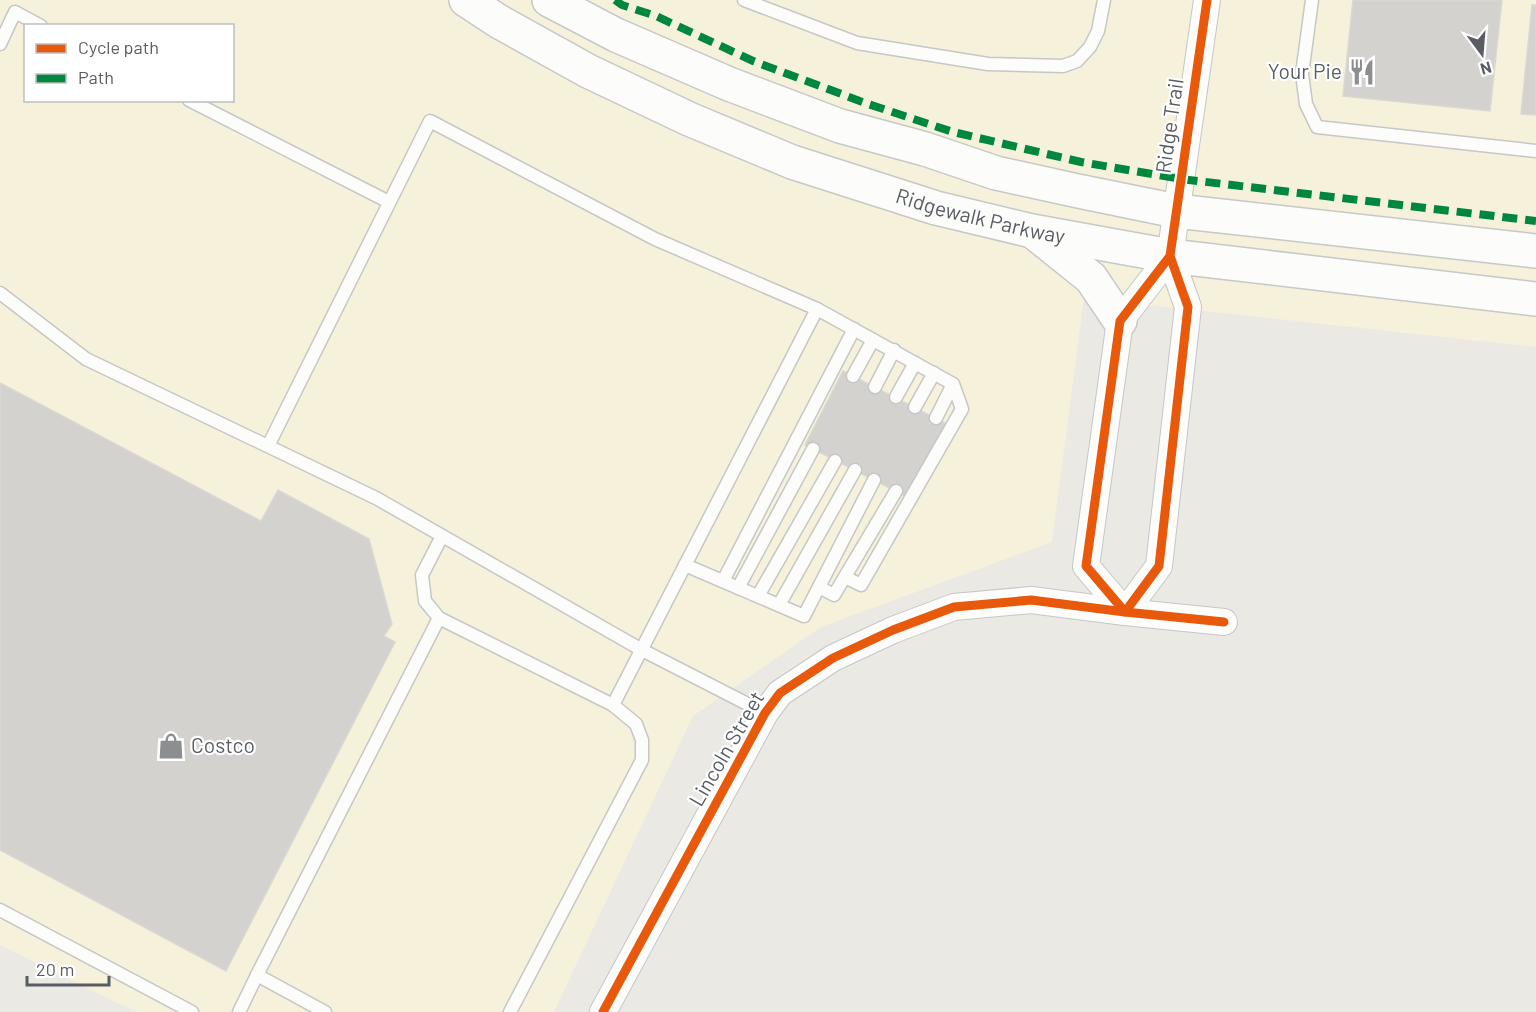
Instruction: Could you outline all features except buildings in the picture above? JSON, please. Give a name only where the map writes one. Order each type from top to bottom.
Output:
[{"type":"main road","name":"Ridgewalk Parkway","points":[[466,0],[498,21],[588,71],[690,119],[792,162],[925,205],[1032,231],[1170,256],[1536,299]]},
{"type":"main road","points":[[549,0],[616,35],[729,84],[840,126],[925,149],[996,173],[1176,211],[1536,250]]},
{"type":"main road","points":[[1032,231],[1091,278],[1120,321]]},
{"type":"street","name":"Ridge Trail","points":[[1170,256],[1207,0]]},
{"type":"street","points":[[1170,256],[1188,307],[1159,566],[1125,612],[1086,566],[1120,321],[1170,256]]},
{"type":"street","name":"Lincoln Street","points":[[603,1012],[765,713],[780,693],[833,658],[892,630],[954,607],[1031,600],[1224,622]]},
{"type":"lane","points":[[744,0],[857,43],[988,64],[1063,66],[1077,61],[1090,47],[1098,31],[1104,0]]},
{"type":"lane","points":[[1312,0],[1302,75],[1306,104],[1317,127],[1536,151]]},
{"type":"lane","points":[[0,44],[15,12],[37,24]]},
{"type":"lane","points":[[193,102],[389,202]]},
{"type":"lane","points":[[268,446],[429,121],[655,239],[817,309],[953,384],[962,409],[861,585],[845,577]]},
{"type":"lane","points":[[0,293],[86,359],[376,498],[642,650],[765,713]]},
{"type":"lane","points":[[613,705],[817,309]]},
{"type":"lane","points":[[723,581],[854,329]]},
{"type":"lane","points":[[853,376],[873,340]]},
{"type":"lane","points":[[875,387],[894,350]]},
{"type":"lane","points":[[896,397],[915,363]]},
{"type":"lane","points":[[915,407],[934,373]]},
{"type":"lane","points":[[936,418],[953,384]]},
{"type":"lane","points":[[738,588],[813,449]]},
{"type":"lane","points":[[758,596],[835,460]]},
{"type":"lane","points":[[779,605],[855,470]]},
{"type":"lane","points":[[685,566],[804,616],[874,480]]},
{"type":"lane","points":[[819,587],[834,595],[896,491]]},
{"type":"lane","points":[[442,536],[422,575],[425,601],[439,618],[613,705],[636,724],[642,740],[642,760],[510,1012]]},
{"type":"lane","points":[[239,1012],[439,618]]},
{"type":"lane","points":[[0,910],[192,1012]]},
{"type":"lane","points":[[257,975],[325,1012]]},
{"type":"shaded area","points":[[0,0],[1536,0],[1536,347],[1084,298],[1052,542],[821,627],[693,716],[554,1012],[136,1012],[0,945]]},
{"type":"marked path","points":[[615,0],[622,5],[656,16],[753,61],[868,104],[953,132],[1081,162],[1181,179],[1536,221]]},
{"type":"cycle path","points":[[1170,256],[1120,321],[1086,566],[1125,612],[1159,566],[1188,307],[1170,256],[1207,0]]},
{"type":"cycle path","points":[[603,1012],[765,713],[780,693],[833,658],[893,630],[954,607],[1031,600],[1224,622]]},
{"type":"place","name":"Your Pie","points":[[1362,72]]},
{"type":"place","name":"Costco","points":[[171,746]]}]
